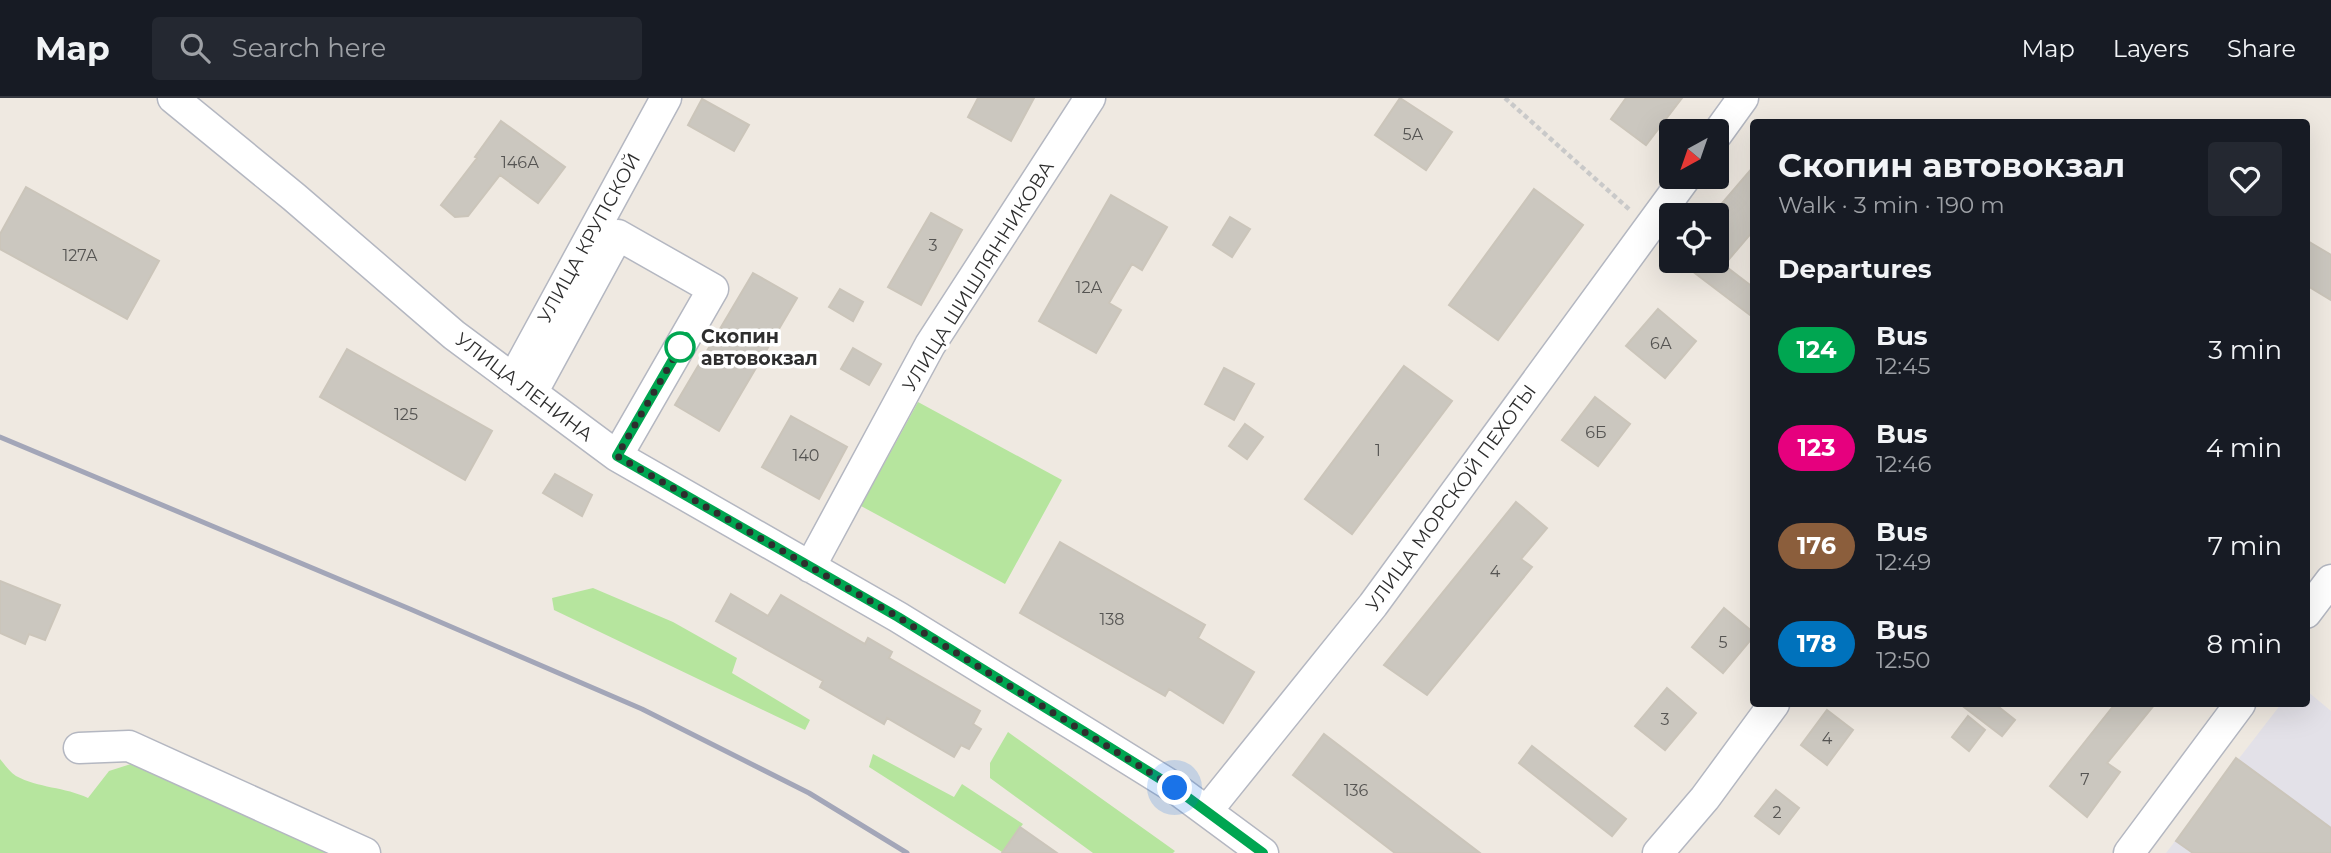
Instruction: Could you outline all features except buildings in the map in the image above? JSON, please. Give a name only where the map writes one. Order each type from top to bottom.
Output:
[{"type":"street","name":"УЛИЦА ЛЕНИНА","points":[[173,98],[294,197],[454,335],[617,456],[898,617],[1175,788],[1263,853]]},
{"type":"street","name":"УЛИЦА КРУПСКОЙ","points":[[522,386],[666,98]]},
{"type":"street","name":"УЛИЦА ШИШЛЯННИКОВА","points":[[810,567],[930,345],[1090,98]]},
{"type":"street","points":[[1728,119],[1743,98]]},
{"type":"street","name":"УЛИЦА МОРСКОЙ ПЕХОТЫ","points":[[1207,811],[1373,605],[1677,189]]},
{"type":"street","points":[[522,386],[618,234],[713,289],[617,456]]},
{"type":"street","points":[[2310,609],[2331,580]]},
{"type":"street","points":[[1658,853],[1705,798],[1772,707]]},
{"type":"street","points":[[2129,853],[2238,707]]},
{"type":"street","points":[[79,748],[129,746],[365,853]]},
{"type":"path","points":[[1505,98],[1649,227]]},
{"type":"shaded area","points":[[2310,694],[2331,711],[2331,853],[2166,853],[2279,707],[2310,707]]},
{"type":"green space","points":[[918,402],[1062,480],[1005,584],[861,506]]},
{"type":"green space","points":[[593,588],[673,622],[737,658],[732,673],[810,720],[805,730],[554,610],[552,598]]},
{"type":"green space","points":[[1008,732],[1175,851],[1093,853],[990,778],[990,763]]},
{"type":"green space","points":[[873,754],[954,797],[962,784],[1023,824],[1002,852],[869,767]]},
{"type":"green space","points":[[0,759],[24,780],[88,798],[109,771],[134,763],[335,853],[0,853]]},
{"type":"railway","points":[[0,437],[642,709],[809,793],[907,853]]},
{"type":"bus line","name":"124","points":[[686,337],[617,456],[898,617],[1175,788],[1263,853]]},
{"type":"place","name":"Скопин автовокзал","points":[[680,347]]},
{"type":"route","points":[[680,347],[686,337],[617,456],[898,617],[1175,788]]}]
